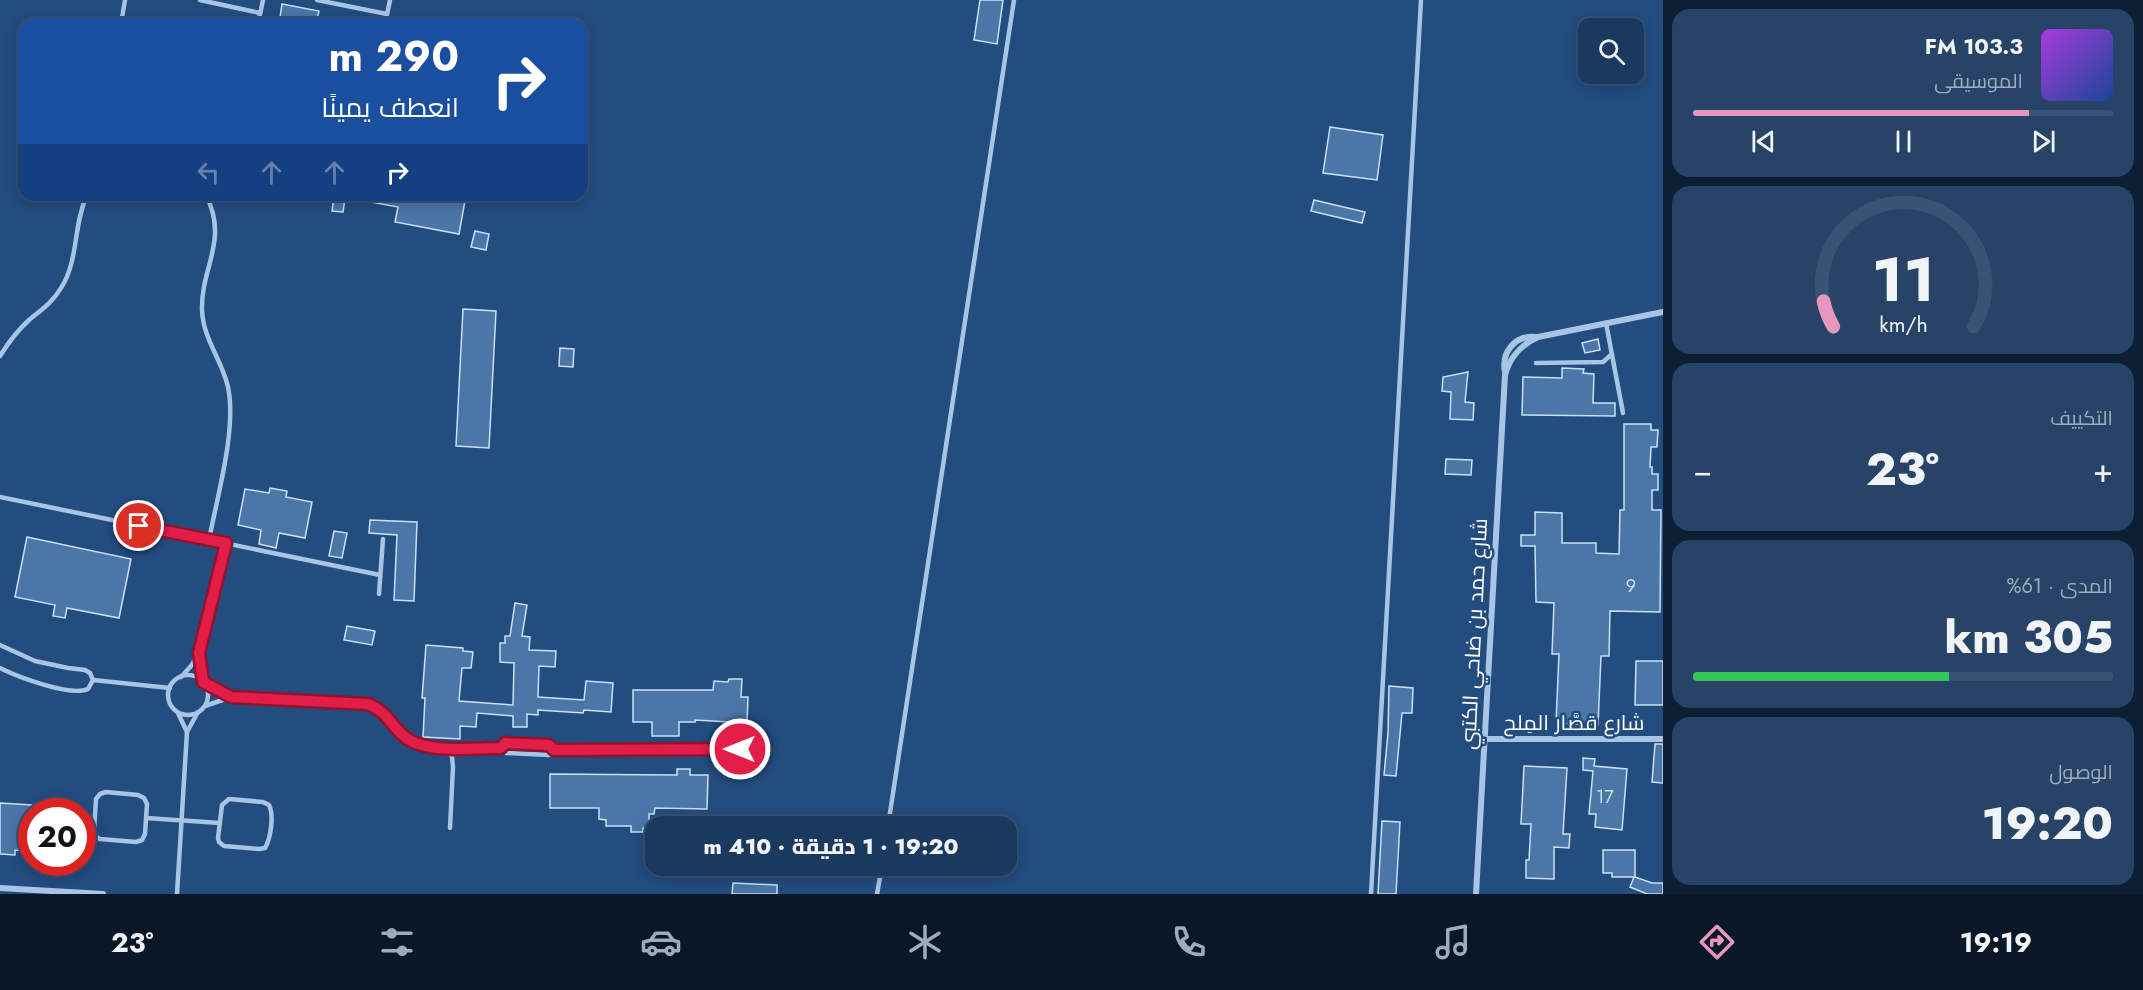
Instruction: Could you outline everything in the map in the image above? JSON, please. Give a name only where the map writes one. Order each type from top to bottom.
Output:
[{"type":"street","name":"شارع حمد بن ضاحي الكتبي","points":[[1476,894],[1506,375],[1503,362],[1508,349],[1518,340],[1663,312]]},
{"type":"street","name":"شارع قصَّار المِلح","points":[[1485,739],[1663,739]]},
{"type":"street","points":[[0,888],[103,894]]},
{"type":"lane","points":[[122,18],[125,0]]},
{"type":"lane","points":[[200,0],[260,13]]},
{"type":"lane","points":[[259,18],[263,0]]},
{"type":"lane","points":[[317,0],[387,14]]},
{"type":"lane","points":[[386,18],[390,0]]},
{"type":"lane","points":[[890,816],[1014,0]]},
{"type":"lane","points":[[1371,894],[1421,0]]},
{"type":"lane","points":[[0,356],[21,328],[48,305],[62,288],[74,256],[85,201]]},
{"type":"lane","points":[[208,201],[215,220],[216,234],[203,296],[203,322],[210,345],[225,376],[231,416],[209,540]]},
{"type":"lane","points":[[1606,323],[1623,413]]},
{"type":"lane","points":[[1536,363],[1604,362],[1612,354]]},
{"type":"lane","points":[[0,497],[380,575]]},
{"type":"lane","points":[[380,594],[382,539]]},
{"type":"lane","points":[[187,732],[177,712],[170,704],[170,688],[191,666],[199,653],[226,543]]},
{"type":"lane","points":[[0,645],[35,661],[85,670],[93,680]]},
{"type":"lane","points":[[199,653],[203,683],[208,694],[205,706]]},
{"type":"lane","points":[[0,668],[43,684],[82,691],[88,689],[93,680]]},
{"type":"lane","points":[[181,676],[193,676],[231,697]]},
{"type":"lane","points":[[93,680],[170,688]]},
{"type":"lane","points":[[177,894],[187,732],[198,712],[205,706],[231,697],[368,704],[382,711],[399,731],[412,741],[447,748],[501,748]]},
{"type":"lane","points":[[177,712],[188,715],[198,712]]},
{"type":"lane","points":[[501,748],[503,743],[516,743],[549,745],[554,750]]},
{"type":"lane","points":[[447,748],[452,757],[453,767],[450,828]]},
{"type":"lane","points":[[501,748],[504,753],[538,754],[551,754],[554,750],[740,749]]},
{"type":"lane","points":[[103,793],[141,796],[147,804],[146,818],[144,837],[139,842],[100,839],[94,834],[96,799],[103,793]]},
{"type":"lane","points":[[229,799],[266,803],[272,812],[269,842],[263,849],[221,844],[218,838],[220,822],[222,805],[229,799]]},
{"type":"lane","points":[[146,818],[220,822]]},
{"type":"lane","points":[[877,894],[880,876]]},
{"type":"building","points":[[980,0],[1003,0],[997,44],[974,40]]},
{"type":"building","points":[[282,4],[319,11],[317,18],[280,18]]},
{"type":"building","points":[[1330,127],[1383,135],[1377,180],[1323,173]]},
{"type":"building","points":[[1314,200],[1365,212],[1362,223],[1311,211]]},
{"type":"building","points":[[333,201],[345,201],[343,212],[332,211]]},
{"type":"building","points":[[365,201],[465,201],[459,234],[395,222],[398,207]]},
{"type":"building","points":[[475,231],[489,234],[486,250],[471,247]]},
{"type":"building","points":[[463,309],[496,311],[489,448],[456,446]]},
{"type":"building","points":[[1598,339],[1600,350],[1585,353],[1582,343]]},
{"type":"building","points":[[560,348],[574,349],[573,367],[559,366]]},
{"type":"building","points":[[1562,368],[1584,369],[1583,373],[1594,374],[1593,403],[1615,403],[1615,416],[1522,415],[1523,377],[1562,378]]},
{"type":"building","points":[[1468,372],[1465,402],[1474,403],[1473,420],[1450,419],[1451,392],[1442,391],[1443,377]]},
{"type":"building","points":[[1624,424],[1651,424],[1651,430],[1658,430],[1657,447],[1651,447],[1650,467],[1652,467],[1652,474],[1658,474],[1658,490],[1652,490],[1652,510],[1661,510],[1660,612],[1610,611],[1609,656],[1601,656],[1598,725],[1556,723],[1559,654],[1552,654],[1554,603],[1536,602],[1535,546],[1521,546],[1521,535],[1535,535],[1535,512],[1562,513],[1562,543],[1596,543],[1596,553],[1619,554],[1620,510],[1624,510]]},
{"type":"building","points":[[1446,459],[1472,460],[1471,475],[1445,474]]},
{"type":"building","points":[[270,488],[287,491],[286,497],[312,502],[305,538],[279,533],[276,548],[259,544],[261,530],[238,525],[245,489],[269,493]]},
{"type":"building","points":[[370,520],[417,522],[414,601],[394,600],[397,535],[369,533]]},
{"type":"building","points":[[334,531],[347,533],[342,558],[329,556]]},
{"type":"building","points":[[27,537],[131,559],[119,618],[67,608],[65,618],[53,616],[55,605],[15,597]]},
{"type":"building","points":[[515,603],[527,605],[522,636],[530,637],[529,650],[556,651],[555,667],[539,666],[538,697],[584,700],[586,681],[613,683],[611,712],[538,710],[538,715],[527,714],[527,727],[513,727],[513,716],[477,713],[476,727],[460,726],[460,739],[423,737],[425,698],[422,698],[426,645],[463,648],[463,651],[473,652],[471,668],[462,668],[459,701],[513,705],[514,663],[500,662],[500,643],[505,643],[505,636],[510,636]]},
{"type":"building","points":[[347,626],[375,631],[372,645],[344,640]]},
{"type":"building","points":[[1636,661],[1663,661],[1663,705],[1635,705]]},
{"type":"building","points":[[729,679],[742,679],[741,697],[748,697],[747,723],[695,720],[695,722],[679,722],[679,736],[652,736],[652,722],[633,722],[633,690],[713,690],[714,681],[728,682]]},
{"type":"building","points":[[1389,686],[1413,688],[1412,713],[1402,713],[1396,776],[1384,775]]},
{"type":"building","points":[[1655,744],[1663,744],[1663,783],[1652,782]]},
{"type":"building","points":[[1583,758],[1595,759],[1594,766],[1627,769],[1622,830],[1595,827],[1596,814],[1589,814],[1593,771],[1583,770]]},
{"type":"building","points":[[1524,766],[1567,768],[1563,834],[1570,834],[1569,848],[1554,847],[1554,879],[1526,878],[1531,824],[1521,824]]},
{"type":"building","points":[[677,769],[690,769],[690,775],[708,775],[707,809],[655,808],[654,814],[645,816],[643,832],[631,832],[631,826],[606,826],[606,820],[599,819],[599,808],[550,808],[550,774],[677,775]]},
{"type":"building","points":[[0,803],[18,804],[18,850],[15,850],[15,855],[0,854]]},
{"type":"building","points":[[1382,821],[1400,822],[1396,894],[1378,894]]},
{"type":"building","points":[[1603,850],[1635,850],[1635,877],[1652,883],[1663,883],[1663,894],[1647,894],[1630,887],[1634,877],[1612,877],[1612,873],[1603,873]]},
{"type":"building","points":[[733,883],[777,885],[777,894],[732,894]]},
{"type":"route","points":[[139,526],[226,543],[199,653],[203,682],[231,697],[368,704],[382,711],[405,737],[427,746],[501,748],[505,743],[549,745],[554,750],[740,749]]}]
